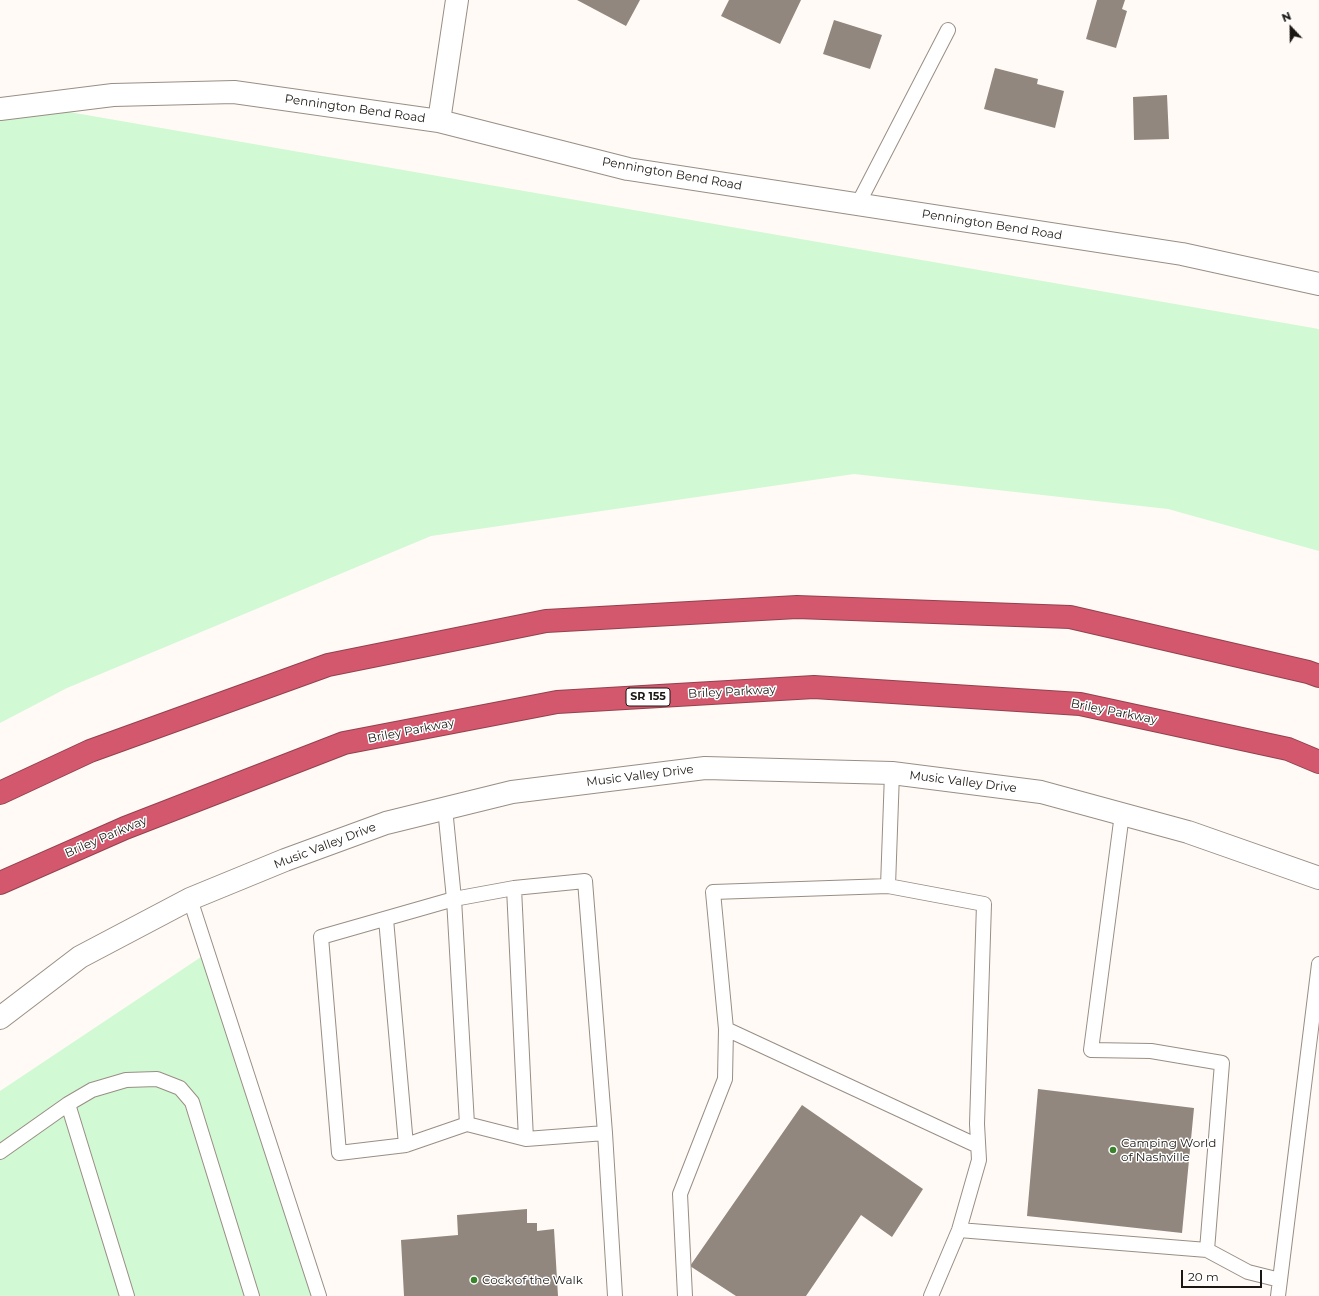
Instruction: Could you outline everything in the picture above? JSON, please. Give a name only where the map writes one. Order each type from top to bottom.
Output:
[{"type":"highway","points":[[0,793],[90,751],[328,665],[546,621],[796,607],[1070,617],[1308,672],[1319,676]]},
{"type":"highway","name":"Briley Parkway","points":[[0,883],[125,828],[344,744],[557,702],[814,687],[1080,704],[1288,749],[1319,762]]},
{"type":"street","points":[[439,120],[457,0]]},
{"type":"street","name":"Pennington Bend Road","points":[[6,106],[113,95],[234,92],[439,120],[628,169],[1182,254],[1319,284]]},
{"type":"street","name":"Music Valley Drive","points":[[0,1018],[80,957],[190,899],[285,860],[386,823],[512,792],[705,768],[892,773],[1041,792],[1188,832],[1319,878]]},
{"type":"lane","points":[[858,204],[948,30]]},
{"type":"lane","points":[[888,886],[892,773]]},
{"type":"lane","points":[[445,808],[454,899],[467,1124]]},
{"type":"lane","points":[[1122,814],[1091,1050],[1151,1051],[1222,1063],[1207,1250]]},
{"type":"lane","points":[[605,1133],[526,1138],[467,1124],[406,1145],[339,1153],[321,937],[454,899],[514,888],[585,881],[605,1133],[615,1296]]},
{"type":"lane","points":[[685,1296],[680,1194],[725,1079],[726,1030],[713,892],[888,886],[984,904],[977,1124],[978,1160],[959,1230],[930,1296]]},
{"type":"lane","points":[[514,888],[526,1138]]},
{"type":"lane","points":[[190,899],[319,1296]]},
{"type":"lane","points":[[386,918],[406,1145]]},
{"type":"lane","points":[[1278,1296],[1319,964]]},
{"type":"lane","points":[[726,1030],[978,1146]]},
{"type":"lane","points":[[0,1152],[68,1104],[92,1090],[126,1080],[157,1079],[180,1088],[192,1102],[252,1296]]},
{"type":"lane","points":[[68,1104],[127,1296]]},
{"type":"lane","points":[[959,1230],[1207,1250],[1248,1272],[1280,1280]]},
{"type":"green space","points":[[0,100],[1319,329],[1319,551],[1168,509],[854,474],[431,536],[67,688],[0,723]]},
{"type":"green space","points":[[207,953],[319,1296],[0,1296],[0,1091]]},
{"type":"building","points":[[577,0],[640,0],[626,26]]},
{"type":"building","points":[[729,0],[801,0],[780,44],[721,16]]},
{"type":"building","points":[[1097,0],[1125,0],[1122,9],[1127,11],[1116,48],[1086,39]]},
{"type":"building","points":[[834,20],[882,35],[870,69],[823,54]]},
{"type":"building","points":[[995,68],[1038,79],[1037,84],[1064,91],[1055,128],[984,109]]},
{"type":"building","points":[[1167,95],[1169,139],[1134,140],[1133,97]]},
{"type":"building","points":[[1038,1089],[1194,1108],[1182,1233],[1027,1216]]},
{"type":"building","points":[[802,1105],[923,1189],[892,1237],[861,1215],[806,1296],[736,1296],[690,1266]]},
{"type":"building","points":[[527,1209],[527,1223],[537,1223],[537,1231],[554,1229],[558,1296],[404,1296],[401,1240],[458,1235],[457,1215]]},
{"type":"place","name":"Camping World of Nashville","points":[[1113,1150]]},
{"type":"place","name":"Cock of the Walk","points":[[474,1280]]}]
